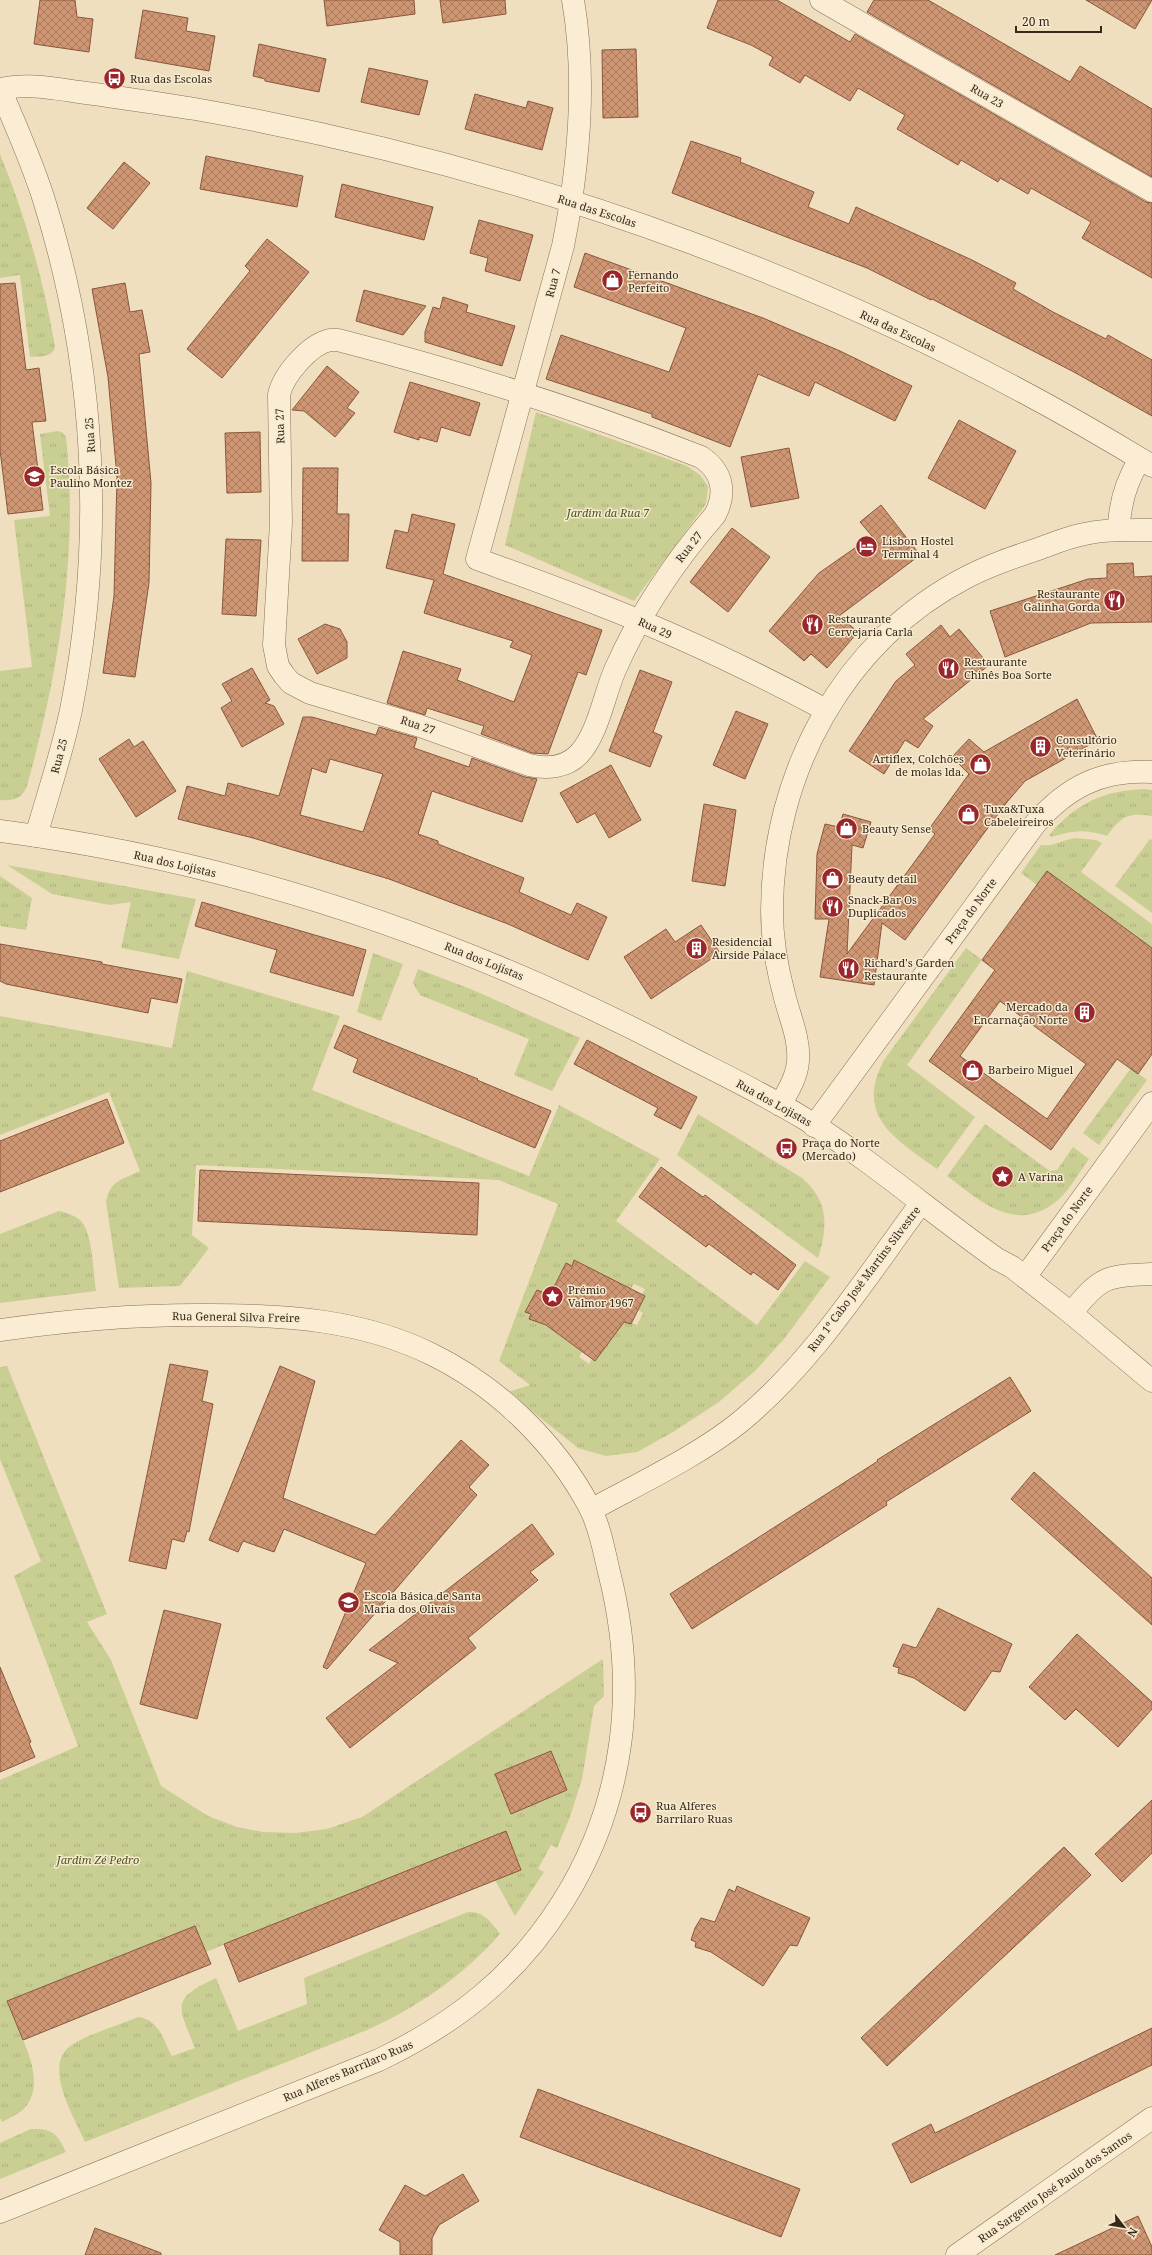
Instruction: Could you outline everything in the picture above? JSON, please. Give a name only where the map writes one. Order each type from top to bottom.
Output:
[{"type":"street","name":"Rua 7","points":[[478,560],[563,246],[572,202],[578,150],[580,102],[579,54],[573,0]]},
{"type":"street","name":"Rua 23","points":[[821,0],[1152,191]]},
{"type":"street","name":"Rua das Escolas","points":[[4,84],[154,102],[329,135],[451,166],[572,202],[692,243],[868,316],[1038,400],[1146,462]]},
{"type":"street","name":"Rua 25","points":[[4,84],[60,254],[78,338],[86,395],[91,453],[93,512],[90,570],[82,648],[71,712],[57,768],[36,836]]},
{"type":"street","name":"Rua 27","points":[[338,340],[407,358],[523,392],[596,417],[701,457],[718,473],[722,493],[720,504],[715,515],[667,575],[640,621],[614,671],[587,745],[576,758],[554,767],[541,768],[420,726],[310,693],[291,683],[278,666],[274,645],[281,523],[279,395],[282,383],[310,350],[323,342],[338,340]]},
{"type":"street","points":[[1119,530],[1119,513],[1131,474],[1146,462]]},
{"type":"street","points":[[780,1105],[792,1084],[798,1061],[798,1046],[783,993],[776,953],[772,913],[773,872],[779,832],[789,792],[803,754],[826,710],[844,684],[870,652],[899,624],[931,599],[966,578],[1002,561],[1080,534],[1119,530],[1152,530]]},
{"type":"street","name":"Rua 29","points":[[478,560],[640,621],[784,688],[826,710]]},
{"type":"street","name":"Praça do Norte","points":[[814,1126],[1035,824],[1050,806],[1069,792],[1091,781],[1114,774],[1138,771],[1152,772]]},
{"type":"street","name":"Rua dos Lojistas","points":[[0,831],[106,848],[276,888],[400,928],[482,959],[562,994],[646,1034],[780,1105],[865,1160],[921,1203]]},
{"type":"street","name":"Praça do Norte","points":[[1025,1277],[1152,1103]]},
{"type":"street","name":"Rua 1º Cabo José Martins Silvestre","points":[[591,1510],[713,1441],[739,1423],[770,1395],[807,1355],[921,1203],[1025,1277],[1071,1313],[1152,1381]]},
{"type":"street","points":[[1071,1313],[1100,1282],[1113,1276],[1152,1274]]},
{"type":"street","name":"Rua General Silva Freire","points":[[0,1330],[72,1322],[194,1315],[307,1318],[346,1324],[374,1331],[403,1341],[433,1354],[476,1380],[530,1427],[552,1452],[591,1510]]},
{"type":"street","name":"Rua Alferes Barrilaro Ruas","points":[[0,2212],[379,2060],[416,2042],[451,2020],[484,1995],[530,1947],[563,1901],[583,1866],[600,1828],[612,1789],[620,1749],[625,1707],[625,1673],[621,1626],[604,1548],[591,1510]]},
{"type":"street","name":"Rua Sargento José Paulo dos Santos","points":[[958,2255],[1152,2118]]},
{"type":"green space","points":[[0,154],[18,201],[33,249],[51,322],[55,347],[51,353],[45,356],[30,357],[20,275],[0,278]]},
{"type":"green space","name":"Jardim da Rua 7","points":[[536,412],[687,466],[700,475],[708,486],[706,504],[634,601],[505,545]]},
{"type":"green space","points":[[58,431],[63,433],[66,437],[69,481],[70,525],[68,569],[63,613],[48,701],[27,786],[20,796],[9,800],[0,800],[0,671],[32,667],[14,520],[50,516],[40,434]]},
{"type":"green space","points":[[1144,789],[1152,790],[1152,816],[1136,815],[1125,817],[1116,824],[1107,836],[1086,831],[1066,833],[1052,837],[1049,835],[1070,815],[1091,801],[1115,793]]},
{"type":"green space","points":[[1075,838],[1096,840],[1102,843],[1081,872],[1152,924],[1152,948],[1047,871],[1037,885],[1021,873],[1041,845],[1053,844]]},
{"type":"green space","points":[[1150,839],[1152,840],[1152,913],[1115,886]]},
{"type":"green space","points":[[7,865],[196,899],[179,959],[121,948],[131,902],[110,905],[52,894]]},
{"type":"green space","points":[[0,876],[32,898],[26,930],[0,926]]},
{"type":"green space","points":[[966,948],[982,960],[907,1065],[975,1117],[937,1169],[907,1147],[884,1125],[877,1112],[874,1097],[876,1080],[884,1060]]},
{"type":"green space","points":[[373,953],[403,964],[381,1021],[357,1012]]},
{"type":"green space","points":[[418,969],[473,990],[580,1038],[552,1091],[514,1075],[529,1039],[420,995],[413,983]]},
{"type":"green space","points":[[187,971],[340,1016],[312,1090],[529,1176],[559,1105],[660,1159],[616,1221],[757,1325],[805,1261],[830,1277],[784,1339],[756,1370],[719,1402],[673,1432],[637,1452],[606,1456],[578,1448],[508,1392],[530,1385],[499,1361],[558,1204],[499,1180],[196,1165],[192,1235],[209,1248],[180,1286],[119,1288],[106,1202],[110,1189],[114,1185],[122,1179],[140,1171],[109,1092],[0,1135],[0,1016],[172,1048]],"holes":[[[574,1260],[631,1289],[634,1284],[645,1289],[642,1294],[645,1296],[638,1310],[643,1313],[637,1325],[616,1316],[595,1361],[592,1359],[589,1364],[579,1357],[582,1352],[546,1325],[529,1319],[531,1314],[525,1311],[537,1290],[553,1296],[555,1284],[566,1263],[572,1266]]]},
{"type":"green space","points":[[1131,1068],[1147,1080],[1099,1145],[1083,1133]]},
{"type":"green space","points":[[698,1114],[802,1178],[811,1187],[822,1205],[824,1215],[824,1236],[818,1258],[677,1155]]},
{"type":"green space","points":[[985,1124],[1050,1171],[1057,1170],[1073,1147],[1089,1159],[1068,1189],[1053,1204],[1038,1212],[1024,1215],[1010,1214],[997,1210],[984,1203],[947,1176]]},
{"type":"green space","points":[[59,1211],[76,1217],[85,1227],[92,1254],[96,1291],[0,1303],[0,1234]]},
{"type":"green space","name":"Jardim Zé Pedro","points":[[7,1366],[107,1614],[87,1622],[111,1660],[161,1786],[208,1816],[237,1827],[263,1832],[295,1833],[327,1829],[362,1817],[603,1659],[604,1696],[594,1706],[582,1779],[570,1817],[557,1848],[551,1845],[538,1869],[544,1872],[515,1916],[495,1880],[506,1831],[206,1952],[195,1926],[7,2001],[28,2053],[34,2081],[33,2093],[25,2108],[2,2122],[0,2118],[0,1780],[78,1746],[14,1576],[41,1561],[0,1459],[0,1367]],"holes":[[[551,1751],[567,1790],[511,1813],[495,1774]]]},
{"type":"green space","points":[[468,1912],[479,1913],[487,1918],[500,1934],[455,1977],[422,2001],[367,2030],[85,2142],[62,2090],[59,2076],[60,2063],[65,2052],[75,2043],[98,2032],[138,2017],[151,2022],[156,2026],[172,2056],[195,2048],[182,2013],[182,2005],[185,1998],[201,1985],[216,1978],[238,2031],[307,2004],[304,1978]]},
{"type":"green space","points":[[31,2129],[44,2130],[53,2133],[60,2141],[66,2152],[0,2179],[0,2143]]},
{"type":"building","points":[[40,0],[75,0],[77,17],[93,19],[89,52],[34,44]]},
{"type":"building","points":[[324,0],[414,0],[415,14],[327,26]]},
{"type":"building","points":[[440,0],[505,0],[506,14],[443,23]]},
{"type":"building","points":[[718,0],[777,0],[850,42],[855,34],[1146,202],[1152,203],[1152,278],[1082,238],[1091,222],[1031,188],[1028,194],[1000,178],[998,182],[961,160],[958,165],[897,129],[905,115],[858,88],[850,101],[805,75],[800,83],[769,65],[773,57],[751,45],[707,28]]},
{"type":"building","points":[[874,0],[928,0],[1070,82],[1080,66],[1152,109],[1152,177],[867,12]]},
{"type":"building","points":[[1086,0],[1152,0],[1135,29]]},
{"type":"building","points":[[143,10],[188,18],[186,31],[215,36],[209,71],[135,58]]},
{"type":"building","points":[[259,44],[326,59],[319,92],[265,81],[265,79],[253,76]]},
{"type":"building","points":[[636,49],[638,117],[603,118],[602,50]]},
{"type":"building","points":[[369,68],[428,81],[419,115],[361,102]]},
{"type":"building","points":[[475,94],[526,108],[528,101],[553,108],[542,150],[465,129]]},
{"type":"building","points":[[691,141],[741,158],[740,162],[814,192],[808,207],[849,224],[856,207],[972,260],[1016,283],[1013,289],[1053,312],[1106,339],[1108,335],[1152,360],[1152,416],[1074,372],[932,299],[931,300],[867,268],[672,193]]},
{"type":"building","points":[[206,156],[303,176],[297,207],[200,189]]},
{"type":"building","points":[[124,162],[150,183],[113,229],[87,208]]},
{"type":"building","points":[[342,184],[433,207],[424,240],[335,217]]},
{"type":"building","points":[[479,220],[533,235],[520,281],[485,271],[488,258],[470,253]]},
{"type":"building","points":[[267,239],[309,272],[222,378],[187,349],[250,271],[245,266]]},
{"type":"building","points":[[585,253],[763,318],[840,351],[912,386],[895,421],[815,382],[809,396],[758,374],[730,447],[652,417],[652,414],[546,379],[561,335],[669,372],[686,328],[574,287]]},
{"type":"building","points":[[15,283],[26,370],[39,368],[46,421],[32,422],[43,510],[8,514],[0,450],[0,284]]},
{"type":"building","points":[[125,283],[130,312],[142,310],[150,352],[139,354],[151,483],[149,583],[135,677],[103,673],[114,596],[117,477],[108,377],[92,289]]},
{"type":"building","points":[[364,290],[426,306],[403,335],[356,321]]},
{"type":"building","points":[[443,297],[468,305],[466,312],[515,326],[502,366],[425,342],[425,332],[433,307],[440,309]]},
{"type":"building","points":[[327,366],[359,392],[347,408],[355,413],[335,437],[304,411],[292,410]]},
{"type":"building","points":[[410,382],[480,403],[470,436],[441,427],[437,442],[419,437],[419,440],[394,432]]},
{"type":"building","points":[[959,420],[1016,451],[985,509],[928,478]]},
{"type":"building","points":[[260,432],[261,492],[227,493],[225,433]]},
{"type":"building","points":[[789,448],[799,498],[751,507],[741,457]]},
{"type":"building","points":[[303,468],[338,468],[337,514],[349,514],[348,561],[302,561]]},
{"type":"building","points":[[881,505],[920,555],[839,616],[858,632],[827,668],[811,654],[804,661],[769,631],[819,573],[872,536],[860,522]]},
{"type":"building","points":[[412,514],[455,524],[443,574],[602,630],[586,675],[578,672],[548,754],[532,753],[481,734],[484,726],[427,708],[425,715],[387,703],[403,651],[461,669],[457,680],[514,702],[532,655],[510,647],[513,641],[424,613],[434,580],[386,568],[395,530],[408,533]]},
{"type":"building","points":[[732,528],[770,557],[728,612],[690,582]]},
{"type":"building","points":[[226,539],[261,540],[256,616],[222,614]]},
{"type":"building","points":[[1133,563],[1134,577],[1152,576],[1152,622],[1091,623],[1005,657],[990,611],[1088,579],[1107,578],[1107,564]]},
{"type":"building","points":[[325,624],[340,629],[347,642],[347,658],[317,674],[298,639]]},
{"type":"building","points":[[941,625],[950,637],[959,629],[989,665],[923,719],[933,726],[918,748],[905,740],[884,774],[849,751],[896,681],[915,665],[906,654]]},
{"type":"building","points":[[252,668],[270,700],[265,703],[274,706],[284,724],[242,747],[221,708],[232,701],[222,684]]},
{"type":"building","points":[[640,670],[672,682],[653,732],[662,736],[650,767],[609,751]]},
{"type":"building","points":[[1077,699],[1098,740],[1025,781],[1007,802],[905,940],[882,923],[874,985],[820,977],[829,919],[815,919],[817,854],[825,824],[839,827],[843,814],[871,822],[863,848],[852,845],[847,954],[935,834],[929,829],[969,774],[952,757],[969,739],[984,752]]},
{"type":"building","points":[[736,711],[768,724],[745,779],[713,765]]},
{"type":"building","points":[[303,717],[312,717],[376,735],[379,727],[417,738],[414,748],[469,767],[472,758],[525,777],[537,779],[522,822],[432,791],[418,834],[438,841],[438,844],[524,878],[519,892],[571,915],[577,903],[607,917],[588,960],[508,924],[389,879],[253,838],[178,819],[187,786],[225,796],[228,783],[279,796]],"holes":[[[330,759],[383,774],[363,832],[300,815],[312,768],[326,773]]]},
{"type":"building","points":[[129,739],[134,747],[143,741],[176,791],[136,817],[99,759]]},
{"type":"building","points":[[611,765],[641,820],[609,838],[595,813],[577,823],[560,793]]},
{"type":"building","points":[[704,804],[736,810],[725,886],[692,881]]},
{"type":"building","name":"Mercado da Encarnação Norte","points":[[1047,871],[1152,948],[1152,1054],[1138,1074],[1117,1059],[1051,1150],[929,1061],[995,970],[982,960]],"holes":[[[1000,1001],[1086,1064],[1047,1119],[960,1056]]]},
{"type":"building","points":[[202,902],[366,950],[353,996],[270,972],[277,950],[195,926]]},
{"type":"building","points":[[701,925],[720,953],[651,999],[624,957],[666,929],[675,942]]},
{"type":"building","points":[[0,944],[102,962],[102,964],[182,979],[177,1003],[151,998],[148,1013],[6,984],[0,981]]},
{"type":"building","points":[[344,1025],[478,1079],[477,1080],[551,1111],[535,1148],[353,1072],[358,1059],[334,1048]]},
{"type":"building","points":[[587,1040],[697,1097],[681,1129],[654,1115],[658,1108],[574,1064]]},
{"type":"building","points":[[107,1099],[124,1143],[0,1192],[0,1141]]},
{"type":"building","points":[[661,1167],[703,1197],[705,1195],[796,1265],[778,1290],[753,1272],[751,1275],[709,1244],[706,1247],[639,1197]]},
{"type":"building","points":[[200,1170],[479,1183],[477,1235],[198,1221]]},
{"type":"building","points":[[574,1260],[645,1296],[631,1324],[624,1322],[595,1361],[546,1325],[529,1319],[531,1314],[525,1312],[537,1290],[550,1295],[566,1263],[572,1266]]},
{"type":"building","points":[[170,1364],[208,1371],[202,1401],[213,1404],[189,1532],[187,1531],[184,1542],[172,1539],[166,1569],[129,1561]]},
{"type":"building","points":[[280,1366],[315,1381],[283,1498],[375,1535],[461,1440],[489,1465],[469,1487],[477,1495],[327,1669],[323,1667],[366,1563],[284,1529],[274,1552],[243,1541],[238,1552],[209,1540]]},
{"type":"building","points":[[1010,1377],[1031,1411],[886,1502],[887,1505],[692,1629],[670,1594],[878,1461],[877,1460]]},
{"type":"building","points":[[1034,1472],[1152,1578],[1152,1625],[1011,1499]]},
{"type":"building","points":[[532,1524],[554,1554],[530,1572],[538,1580],[468,1638],[476,1648],[350,1748],[326,1718],[398,1663],[369,1650]]},
{"type":"building","points":[[938,1608],[1012,1644],[1000,1672],[992,1671],[965,1711],[914,1678],[898,1673],[899,1668],[893,1666],[903,1644],[916,1648]]},
{"type":"building","points":[[164,1610],[221,1624],[197,1719],[140,1704]]},
{"type":"building","points":[[1077,1634],[1152,1702],[1152,1709],[1118,1747],[1076,1709],[1065,1720],[1029,1687]]},
{"type":"building","points":[[0,1667],[31,1742],[29,1743],[35,1757],[0,1772]]},
{"type":"building","points":[[551,1751],[567,1790],[511,1814],[495,1774]]},
{"type":"building","points":[[1152,1800],[1152,1853],[1122,1882],[1095,1854]]},
{"type":"building","points":[[506,1831],[521,1870],[239,1982],[224,1944]]},
{"type":"building","points":[[1064,1847],[1091,1875],[887,2066],[861,2038]]},
{"type":"building","points":[[737,1886],[810,1918],[797,1946],[790,1945],[763,1986],[711,1952],[695,1947],[696,1942],[691,1940],[695,1928],[701,1918],[715,1922],[729,1889],[735,1892]]},
{"type":"building","points":[[195,1926],[211,1964],[23,2040],[7,2001]]},
{"type":"building","points":[[1152,2028],[1152,2065],[911,2183],[892,2144],[931,2124],[935,2133]]},
{"type":"building","points":[[538,2089],[800,2189],[781,2237],[520,2137]]},
{"type":"building","points":[[463,2174],[479,2201],[439,2225],[432,2238],[432,2255],[400,2255],[400,2242],[379,2230],[405,2185],[425,2196]]},
{"type":"building","points":[[1138,2216],[1152,2247],[1152,2255],[1055,2255]]},
{"type":"building","points":[[95,2228],[161,2253],[161,2255],[85,2255]]},
{"type":"place","name":"Rua das Escolas","points":[[114,79]]},
{"type":"place","name":"Fernando Perfeito","points":[[612,281]]},
{"type":"place","name":"Escola Básica Paulino Montez","points":[[34,476]]},
{"type":"place","name":"Lisbon Hostel Terminal 4","points":[[866,547]]},
{"type":"place","name":"Restaurante Galinha Gorda","points":[[1115,600]]},
{"type":"place","name":"Restaurante Cervejaria Carla","points":[[812,625]]},
{"type":"place","name":"Restaurante Chinês Boa Sorte","points":[[948,668]]},
{"type":"place","name":"Consultório Veterinário","points":[[1040,746]]},
{"type":"place","name":"Artiflex, Colchões de molas lda.","points":[[980,765]]},
{"type":"place","name":"Tuxa&Tuxa Cabeleireiros","points":[[968,815]]},
{"type":"place","name":"Beauty Sense","points":[[846,829]]},
{"type":"place","name":"Beauty detail","points":[[833,879]]},
{"type":"place","name":"Snack-Bar Os Duplicados","points":[[832,906]]},
{"type":"place","name":"Residencial Airside Palace","points":[[697,948]]},
{"type":"place","name":"Richard's Garden Restaurante","points":[[849,969]]},
{"type":"place","name":"Mercado da Encarnação Norte","points":[[1084,1013]]},
{"type":"place","name":"Barbeiro Miguel","points":[[972,1070]]},
{"type":"place","name":"Praça do Norte (Mercado)","points":[[786,1149]]},
{"type":"place","name":"A Varina","points":[[1002,1177]]},
{"type":"place","name":"Prémio Valmor 1967","points":[[553,1296]]},
{"type":"place","name":"Escola Básica de Santa Maria dos Olivais","points":[[348,1602]]},
{"type":"place","name":"Rua Alferes Barrilaro Ruas","points":[[641,1812]]}]
